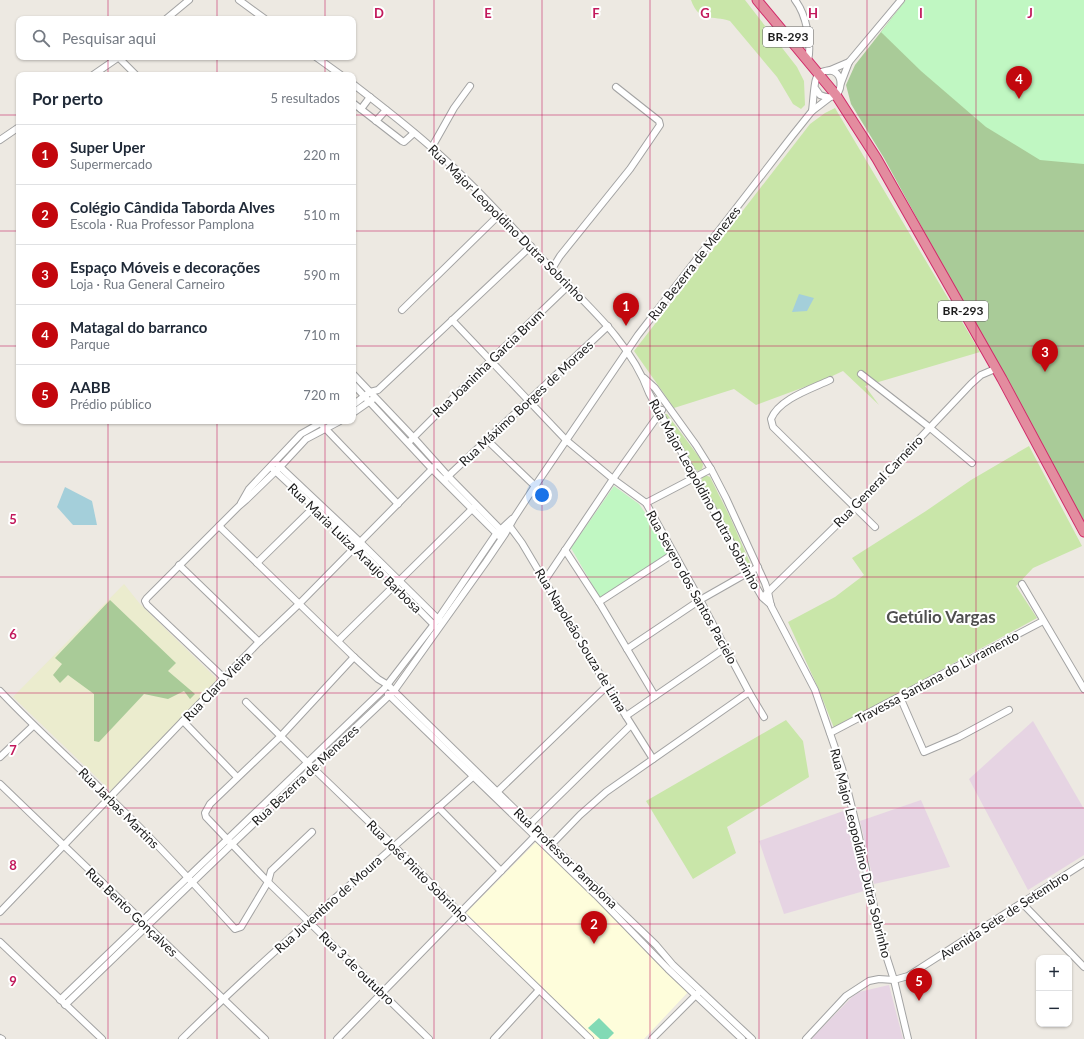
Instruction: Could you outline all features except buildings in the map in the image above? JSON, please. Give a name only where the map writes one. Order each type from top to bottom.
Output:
[{"type":"highway","name":"BR-293","points":[[760,2],[808,61],[824,72],[833,96],[877,159],[995,369],[1084,532]]},
{"type":"street","points":[[170,16],[189,0]]},
{"type":"street","points":[[239,0],[261,16]]},
{"type":"street","points":[[795,0],[803,13],[810,51],[808,61]]},
{"type":"street","points":[[815,88],[820,95],[833,96],[841,87],[841,83],[849,62],[901,0]]},
{"type":"street","points":[[97,72],[115,60]]},
{"type":"street","points":[[122,60],[133,72]]},
{"type":"street","points":[[320,60],[336,72]]},
{"type":"street","points":[[824,72],[849,62]]},
{"type":"street","points":[[824,72],[837,74],[841,83]]},
{"type":"street","name":"Rua Bezerra de Menezes","points":[[812,110],[816,78],[824,72]]},
{"type":"street","name":"Rua Major Leopoldino Dutra Sobrinho","points":[[356,86],[432,147],[500,214],[608,326],[627,350],[644,378],[649,393],[748,574],[762,597],[771,606]]},
{"type":"street","points":[[432,147],[454,108],[470,86]]},
{"type":"street","points":[[552,269],[560,256],[630,169],[660,124],[659,120],[616,87]]},
{"type":"street","name":"Rua Bezerra de Menezes","points":[[60,1000],[190,880],[231,845],[392,693],[410,669],[467,577],[514,518],[627,350],[812,110],[833,96]]},
{"type":"street","points":[[360,109],[370,97]]},
{"type":"street","points":[[356,106],[404,142],[414,133]]},
{"type":"street","points":[[376,121],[386,110]]},
{"type":"street","points":[[0,140],[16,129]]},
{"type":"street","points":[[402,310],[500,214]]},
{"type":"street","points":[[356,410],[531,246]]},
{"type":"street","name":"Rua Joaninha Garcia Brum","points":[[411,440],[491,360],[569,286]]},
{"type":"street","name":"Rua Severo dos Santos Pacielo","points":[[452,320],[566,440],[613,479],[646,503],[764,717]]},
{"type":"street","name":"Rua Máximo Borges de Moraes","points":[[446,478],[608,326]]},
{"type":"street","name":"Rua General Carneiro","points":[[762,597],[854,508],[971,384],[981,375],[995,369]]},
{"type":"street","points":[[861,374],[972,463]]},
{"type":"street","points":[[356,378],[370,397],[434,466],[501,534]]},
{"type":"street","name":"Rua Major Leopoldino Dutra Sobrinho","points":[[644,378],[655,388],[711,469],[758,568],[768,592],[771,606],[815,690],[847,788],[882,943],[894,980],[908,1039]]},
{"type":"street","points":[[830,380],[791,399],[776,409],[771,419],[773,427],[875,527]]},
{"type":"street","points":[[356,386],[370,397]]},
{"type":"street","points":[[356,404],[370,397]]},
{"type":"street","points":[[545,580],[666,404]]},
{"type":"street","points":[[276,467],[301,434],[318,424]]},
{"type":"street","points":[[323,424],[325,429],[398,504]]},
{"type":"street","points":[[224,678],[147,605],[145,601],[179,565],[246,500],[276,467],[306,439],[334,424]]},
{"type":"street","points":[[487,440],[535,486]]},
{"type":"street","name":"Rua Claro Vieira","points":[[0,912],[259,642],[299,604],[434,466]]},
{"type":"street","name":"Rua Maria Luiza Araujo Barbosa","points":[[276,467],[297,487],[314,507],[335,523],[358,544],[397,583],[436,627]]},
{"type":"street","points":[[646,503],[711,469]]},
{"type":"street","name":"Rua Maria Luiza Araujo Barbosa","points":[[297,487],[318,502],[335,523]]},
{"type":"street","points":[[258,563],[318,502]]},
{"type":"street","points":[[338,640],[474,507]]},
{"type":"street","name":"Rua Napoleão Souza de Lima","points":[[509,525],[522,542],[631,725],[653,759]]},
{"type":"street","name":"Rua Professor Pamplona","points":[[219,526],[528,826],[656,945],[671,967],[696,995],[742,1039]]},
{"type":"street","name":"Rua Bezerra de Menezes","points":[[440,621],[473,581],[501,534]]},
{"type":"street","points":[[565,550],[599,602],[654,696]]},
{"type":"street","points":[[599,602],[673,554]]},
{"type":"street","points":[[179,565],[259,642]]},
{"type":"street","points":[[627,649],[700,600],[758,568]]},
{"type":"street","points":[[467,577],[473,581]]},
{"type":"street","name":"Rua Maria Luiza Araujo Barbosa","points":[[397,583],[440,621]]},
{"type":"street","points":[[1022,584],[1084,689]]},
{"type":"street","name":"Travessa Santana do Livramento","points":[[830,733],[900,698],[1043,621]]},
{"type":"street","name":"Rua Bezerra de Menezes","points":[[190,880],[226,840],[386,687],[436,627]]},
{"type":"street","points":[[626,716],[725,648]]},
{"type":"street","points":[[183,721],[237,777],[280,737],[354,657]]},
{"type":"street","points":[[404,664],[410,669]]},
{"type":"street","points":[[495,793],[608,686]]},
{"type":"street","name":"Rua Jarbas Martins","points":[[0,691],[33,726],[110,798],[190,880],[235,929],[241,927],[268,882]]},
{"type":"street","points":[[550,846],[580,815],[606,792],[749,692]]},
{"type":"street","points":[[900,698],[924,752],[959,737],[1009,710]]},
{"type":"street","name":"Rua José Pinto Sobrinho","points":[[246,702],[280,737],[590,1039]]},
{"type":"street","points":[[364,709],[370,715]]},
{"type":"street","points":[[528,826],[631,725]]},
{"type":"street","points":[[0,757],[33,726]]},
{"type":"street","name":"Rua Juventino de Moura","points":[[182,1039],[222,999],[308,920],[476,774]]},
{"type":"street","name":"Rua 3 de outubro","points":[[237,777],[205,810],[206,817],[226,840],[268,882],[429,1039]]},
{"type":"street","name":"Rua Bento Gonçalves","points":[[0,784],[265,1039]]},
{"type":"street","points":[[268,800],[273,805]]},
{"type":"street","points":[[438,807],[502,871]]},
{"type":"street","points":[[268,882],[275,867],[312,832]]},
{"type":"street","points":[[337,1039],[409,967],[537,834]]},
{"type":"street","name":"Avenida Sete de Setembro","points":[[806,1039],[846,996],[869,982],[879,979],[894,980],[908,976],[1084,864]]},
{"type":"street","points":[[1022,903],[1084,967]]},
{"type":"street","name":"Rua Bezerra de Menezes","points":[[65,1005],[145,923]]},
{"type":"street","points":[[0,942],[102,1039]]},
{"type":"street","name":"Rua Professor Pamplona","points":[[671,967],[701,990],[752,1039]]},
{"type":"street","points":[[494,1039],[539,990]]},
{"type":"street","points":[[652,1039],[701,990]]},
{"type":"street","points":[[728,1025],[732,1019]]},
{"type":"shaded area","points":[[124,584],[140,604],[218,680],[112,792],[13,697]]},
{"type":"shaded area","points":[[1033,721],[1084,809],[1084,855],[1028,890],[969,779]]},
{"type":"shaded area","points":[[921,800],[950,867],[874,884],[860,821]]},
{"type":"shaded area","points":[[846,810],[864,891],[784,914],[759,841]]},
{"type":"shaded area","points":[[537,841],[689,991],[644,1039],[595,1039],[466,913]]},
{"type":"shaded area","points":[[889,985],[903,1039],[811,1039],[852,997],[859,992]]},
{"type":"green space","points":[[691,0],[745,0],[797,67],[804,81],[805,105],[801,109],[793,104],[777,77],[730,21],[702,15],[694,7]]},
{"type":"green space","points":[[906,0],[1084,0],[1084,524],[884,158],[851,104],[846,85],[855,65]]},
{"type":"green space","points":[[906,0],[1084,0],[1084,164],[1040,160],[986,127],[921,71],[881,32]]},
{"type":"green space","points":[[835,108],[980,352],[865,386],[879,405],[843,371],[826,379],[756,405],[734,389],[674,408],[634,351],[810,124]]},
{"type":"green space","points":[[665,414],[667,414],[702,461],[702,469],[698,471],[694,468]]},
{"type":"green space","points":[[1029,446],[1082,546],[1033,568],[1016,586],[1037,618],[834,728],[819,690],[788,622],[835,597],[864,575],[852,558],[926,511],[971,480]]},
{"type":"green space","points":[[705,475],[710,477],[730,517],[751,568],[748,568],[701,482],[703,476]]},
{"type":"green space","points":[[614,486],[639,504],[648,517],[667,554],[600,598],[571,548]]},
{"type":"green space","points":[[110,600],[176,663],[168,671],[195,694],[190,699],[184,691],[168,699],[144,694],[99,742],[94,741],[94,694],[68,675],[60,683],[53,675],[62,664],[55,658]]},
{"type":"green space","points":[[786,720],[803,741],[809,777],[727,827],[736,853],[693,879],[646,801]]},
{"type":"green space","points":[[599,1018],[614,1033],[608,1039],[600,1039],[588,1028]]},
{"type":"water","points":[[799,294],[814,298],[807,311],[792,312]]},
{"type":"water","points":[[65,487],[92,501],[97,525],[73,525],[57,507]]},
{"type":"place","name":"Matagal do barranco","points":[[1019,99]]},
{"type":"place","name":"Super Uper","points":[[626,326]]},
{"type":"place","name":"Espaço Móveis e decorações","points":[[1045,372]]},
{"type":"place","name":"Colégio Cândida Taborda Alves","points":[[594,944]]},
{"type":"place","name":"AABB","points":[[919,1001]]},
{"type":"district","name":"Getúlio Vargas","points":[[941,617]]}]
